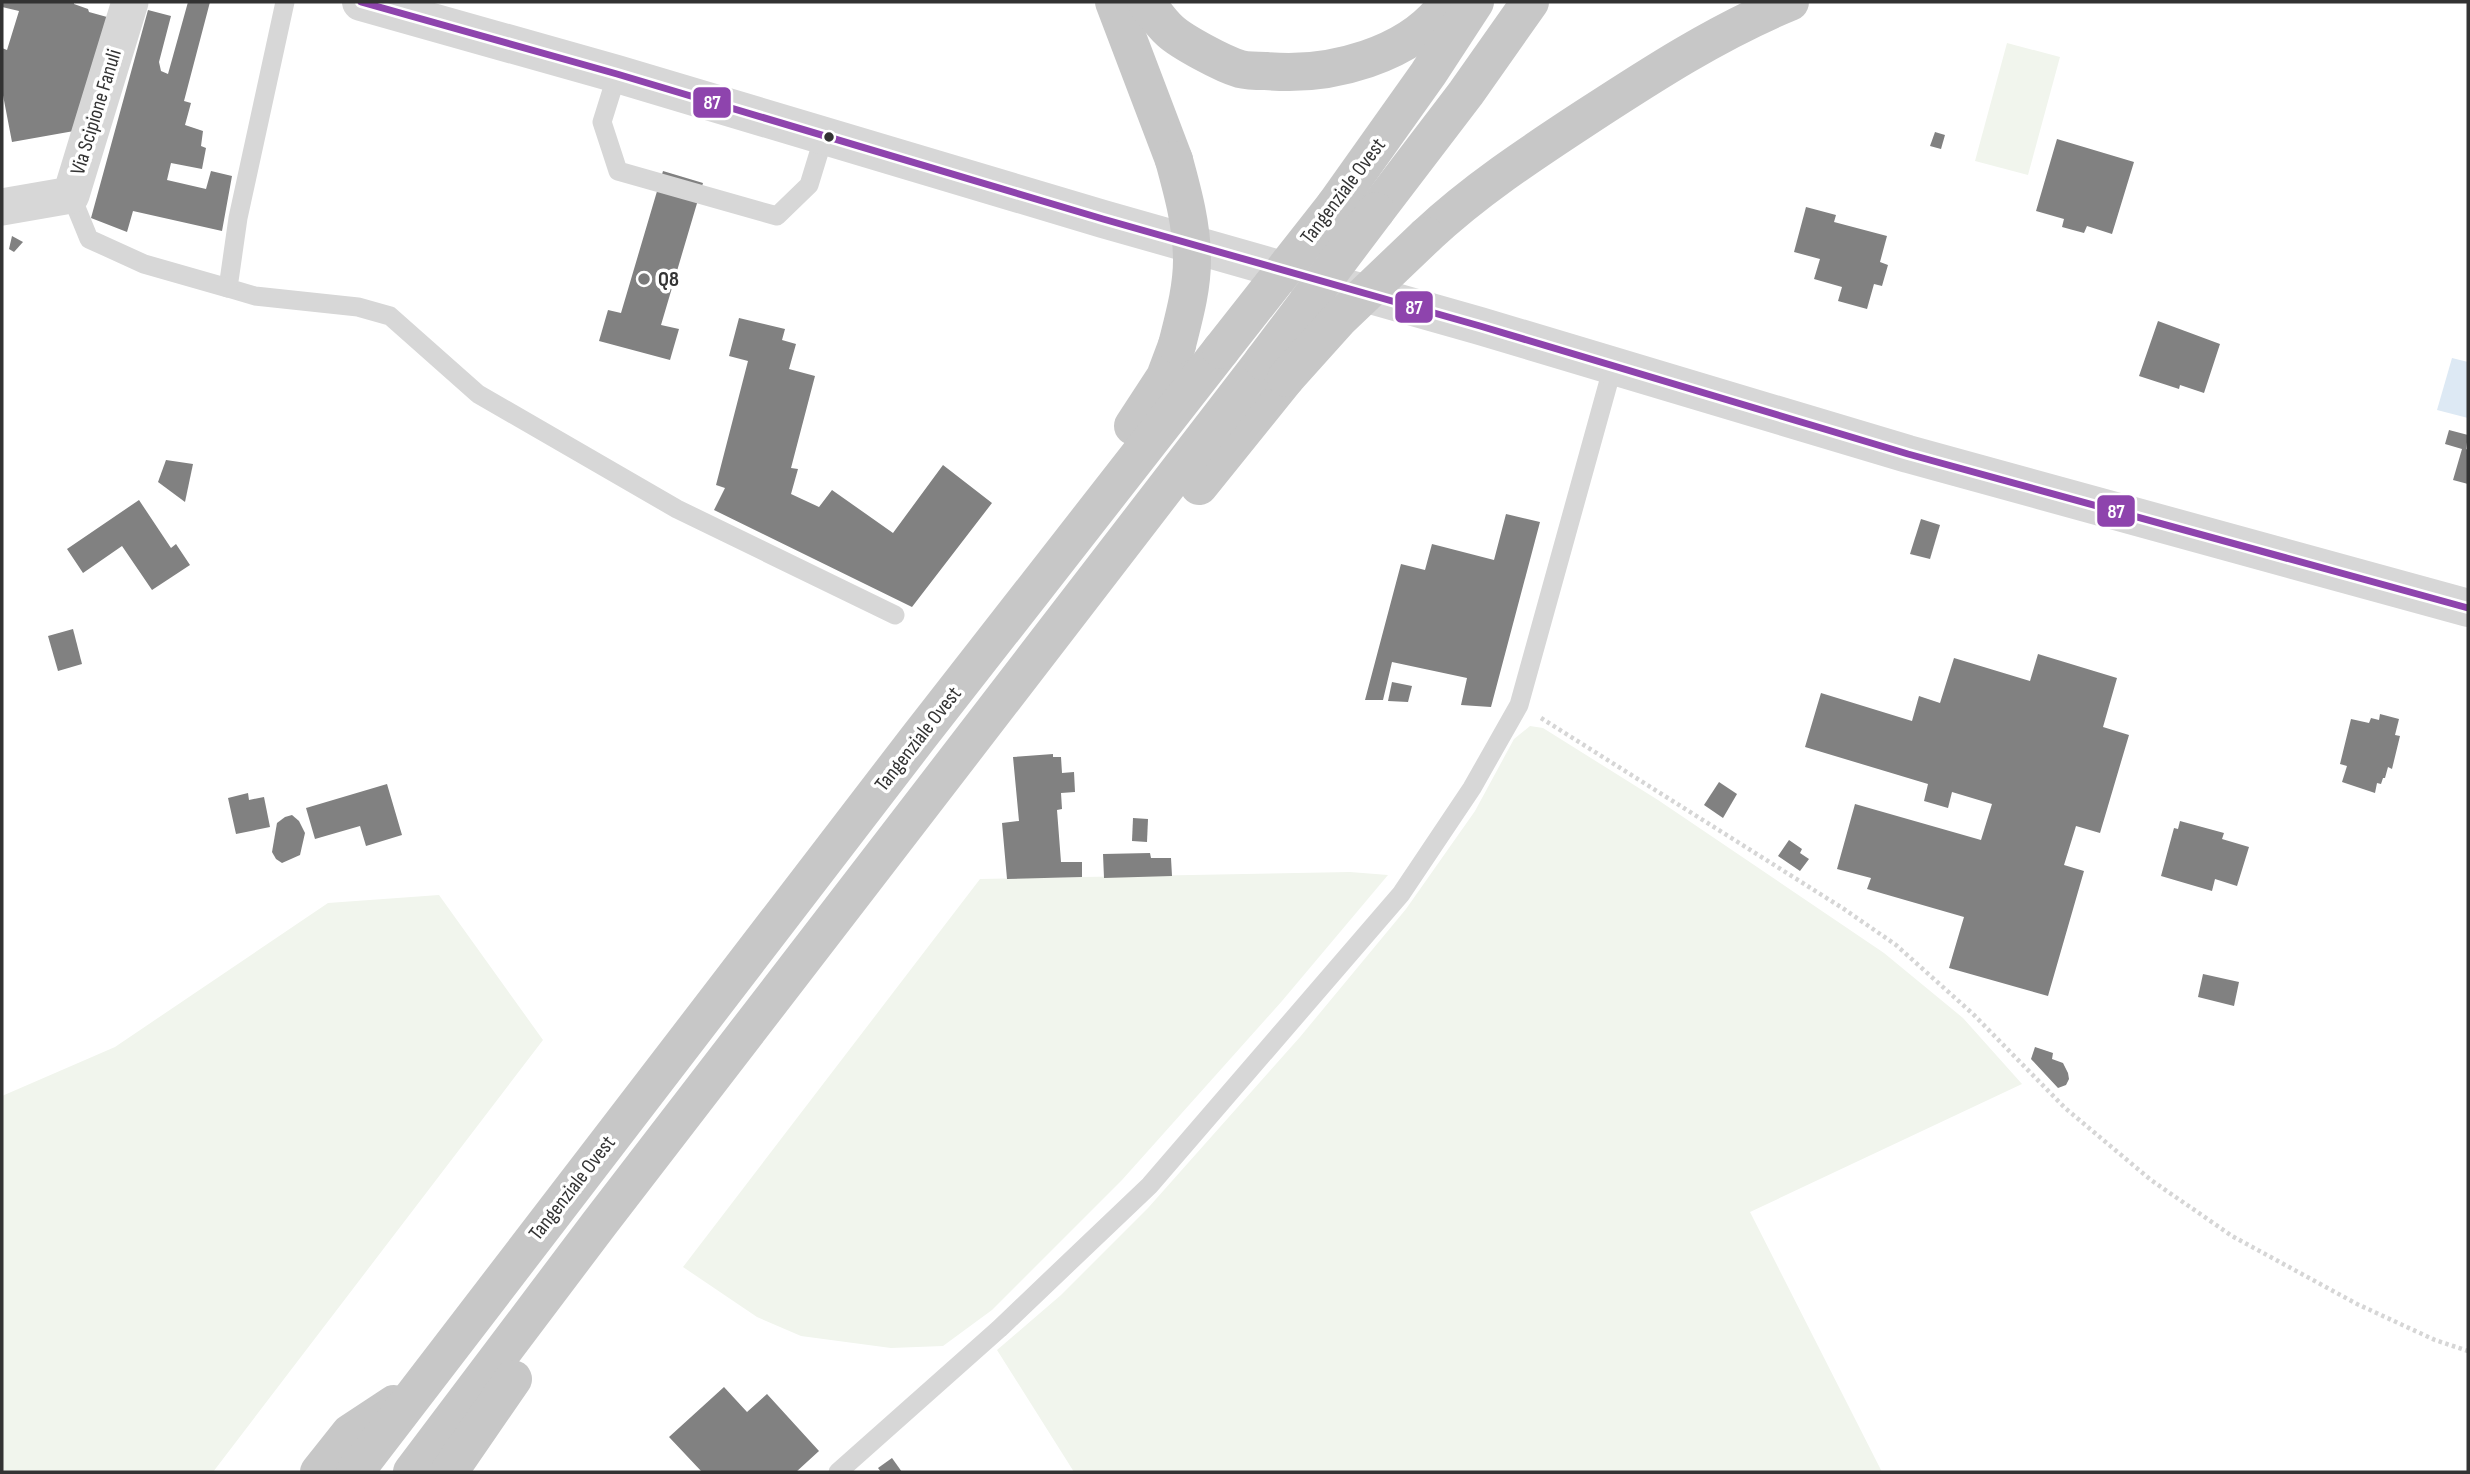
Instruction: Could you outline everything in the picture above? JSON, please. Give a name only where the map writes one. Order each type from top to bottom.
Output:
[{"type":"highway","points":[[918,738],[935,684],[1143,413],[1165,377],[1177,345],[1188,299],[1192,261],[1185,201],[1174,160],[1114,2]]},
{"type":"highway","points":[[1146,2],[1170,31],[1207,53],[1240,69],[1288,73],[1335,69],[1382,52],[1417,36],[1448,2]]},
{"type":"highway","name":"Tangenziale Ovest","points":[[355,1472],[918,738],[1335,205],[1428,75],[1475,2]]},
{"type":"highway","name":"Tangenziale Ovest","points":[[412,1472],[1008,693],[1274,369],[1376,211],[1466,93],[1530,2]]},
{"type":"highway","points":[[1274,369],[1339,319],[1444,219],[1530,155],[1696,47],[1790,2]]},
{"type":"highway","points":[[449,1472],[540,1340],[600,1224]]},
{"type":"highway","points":[[319,1472],[350,1433],[419,1387]]},
{"type":"street","name":"Via Scipione Fanuli","points":[[2,206],[71,195],[130,2]]},
{"type":"street","points":[[361,2],[617,74],[1908,454],[2468,608]]},
{"type":"lane","points":[[228,288],[238,218],[285,2]]},
{"type":"lane","points":[[617,74],[602,122],[618,171],[777,216],[809,185],[824,136]]},
{"type":"lane","points":[[71,195],[89,239],[144,264],[255,296],[358,307],[390,316],[478,394],[677,509],[895,615]]},
{"type":"lane","points":[[838,1472],[999,1329],[1150,1185],[1401,894],[1472,788],[1519,705],[1613,366]]},
{"type":"path","points":[[1519,705],[1844,909],[1896,945],[1973,1014],[2065,1108],[2151,1180],[2232,1236],[2357,1304],[2435,1340],[2468,1351]]},
{"type":"shaded area","points":[[2007,43],[2060,57],[2028,175],[1975,161]]},
{"type":"shaded area","points":[[2452,358],[2468,362],[2468,418],[2437,410]]},
{"type":"shaded area","points":[[1530,726],[1543,728],[1658,800],[1884,953],[1963,1018],[2022,1084],[1750,1212],[1882,1472],[1074,1472],[997,1350],[1061,1295],[1148,1208],[1300,1037],[1406,909],[1475,811],[1514,739]]},
{"type":"shaded area","points":[[1350,872],[1388,875],[1282,1001],[1122,1180],[992,1310],[943,1346],[891,1348],[801,1336],[757,1317],[683,1267],[980,879]]},
{"type":"shaded area","points":[[439,895],[543,1040],[213,1472],[2,1472],[2,1096],[115,1047],[328,903]]},
{"type":"building","points":[[2,2],[74,2],[89,12],[107,17],[74,131],[12,142],[2,90],[2,48],[7,50],[19,11],[2,7]]},
{"type":"building","points":[[188,2],[210,2],[184,101],[191,103],[185,125],[203,131],[201,146],[206,148],[202,169],[171,163],[167,180],[206,189],[211,171],[232,176],[222,231],[133,211],[127,232],[91,218],[148,10],[171,16],[159,62],[161,71],[168,74]]},
{"type":"building","points":[[1935,132],[1945,135],[1941,149],[1930,146]]},
{"type":"building","points":[[2057,139],[2134,162],[2112,234],[2087,226],[2084,233],[2062,227],[2064,219],[2036,211]]},
{"type":"building","points":[[663,171],[703,183],[661,325],[679,329],[670,360],[599,341],[608,310],[621,313]]},
{"type":"building","points":[[1806,207],[1836,215],[1834,222],[1887,236],[1880,262],[1888,265],[1882,286],[1874,284],[1867,309],[1838,301],[1842,287],[1814,279],[1820,259],[1794,252]]},
{"type":"building","points":[[12,236],[23,242],[14,252],[9,249]]},
{"type":"building","points":[[739,318],[785,329],[782,340],[796,344],[789,369],[815,376],[791,468],[798,469],[791,494],[819,507],[832,490],[893,533],[943,465],[992,503],[912,607],[714,510],[725,488],[716,485],[748,361],[729,356]]},
{"type":"building","points":[[2158,321],[2220,344],[2204,393],[2180,385],[2179,389],[2139,376]]},
{"type":"building","points":[[2449,430],[2468,435],[2468,484],[2453,480],[2462,449],[2445,444]]},
{"type":"building","points":[[166,460],[193,464],[185,502],[158,482]]},
{"type":"building","points":[[139,500],[171,548],[176,544],[190,565],[152,590],[122,546],[83,573],[67,549]]},
{"type":"building","points":[[1506,514],[1540,522],[1491,707],[1461,705],[1467,678],[1392,662],[1383,700],[1365,700],[1401,564],[1425,570],[1432,544],[1494,560]]},
{"type":"building","points":[[1921,519],[1940,525],[1930,559],[1910,554]]},
{"type":"building","points":[[73,629],[82,664],[58,671],[48,636]]},
{"type":"building","points":[[2038,654],[2117,678],[2103,727],[2129,735],[2100,833],[2076,826],[2064,865],[2084,871],[2048,996],[1949,968],[1964,917],[1867,889],[1871,878],[1837,869],[1855,804],[1981,840],[1992,804],[1952,792],[1948,808],[1924,801],[1928,784],[1805,747],[1821,693],[1912,721],[1919,696],[1940,703],[1954,658],[2030,681]]},
{"type":"building","points":[[1392,682],[1412,686],[1408,702],[1388,701]]},
{"type":"building","points":[[2380,714],[2399,719],[2395,735],[2400,736],[2392,769],[2388,767],[2381,784],[2377,783],[2375,793],[2342,782],[2347,766],[2340,764],[2351,719],[2369,723],[2371,718],[2379,720]]},
{"type":"building","points":[[1053,754],[1053,757],[1061,757],[1062,773],[1074,772],[1075,792],[1061,793],[1062,809],[1057,810],[1061,862],[1082,862],[1082,877],[1007,879],[1002,823],[1019,821],[1013,757]]},
{"type":"building","points":[[1719,782],[1737,794],[1723,818],[1704,805]]},
{"type":"building","points":[[387,784],[402,835],[366,846],[360,826],[315,839],[306,808]]},
{"type":"building","points":[[248,793],[249,800],[264,797],[270,827],[236,834],[228,798]]},
{"type":"building","points":[[292,815],[299,821],[305,833],[300,855],[282,863],[272,852],[277,823]]},
{"type":"building","points":[[1133,818],[1148,819],[1147,842],[1132,841]]},
{"type":"building","points":[[2180,821],[2224,833],[2222,839],[2249,847],[2237,886],[2215,879],[2212,891],[2161,876],[2174,828],[2178,829]]},
{"type":"building","points":[[1789,840],[1802,849],[1800,853],[1809,859],[1800,871],[1778,856]]},
{"type":"building","points":[[1150,853],[1151,858],[1171,858],[1172,876],[1104,878],[1103,854]]},
{"type":"building","points":[[2203,974],[2239,982],[2234,1006],[2198,997]]},
{"type":"building","points":[[2035,1047],[2053,1053],[2052,1059],[2063,1063],[2069,1079],[2066,1085],[2058,1088],[2031,1059]]},
{"type":"building","points":[[724,1387],[747,1412],[767,1394],[819,1451],[796,1472],[702,1472],[669,1437]]},
{"type":"building","points":[[892,1458],[902,1472],[881,1472],[878,1468]]},
{"type":"transit line","name":"87","points":[[361,2],[1480,326],[1908,454],[2468,608]]},
{"type":"place","name":"Q8","points":[[644,279]]}]
